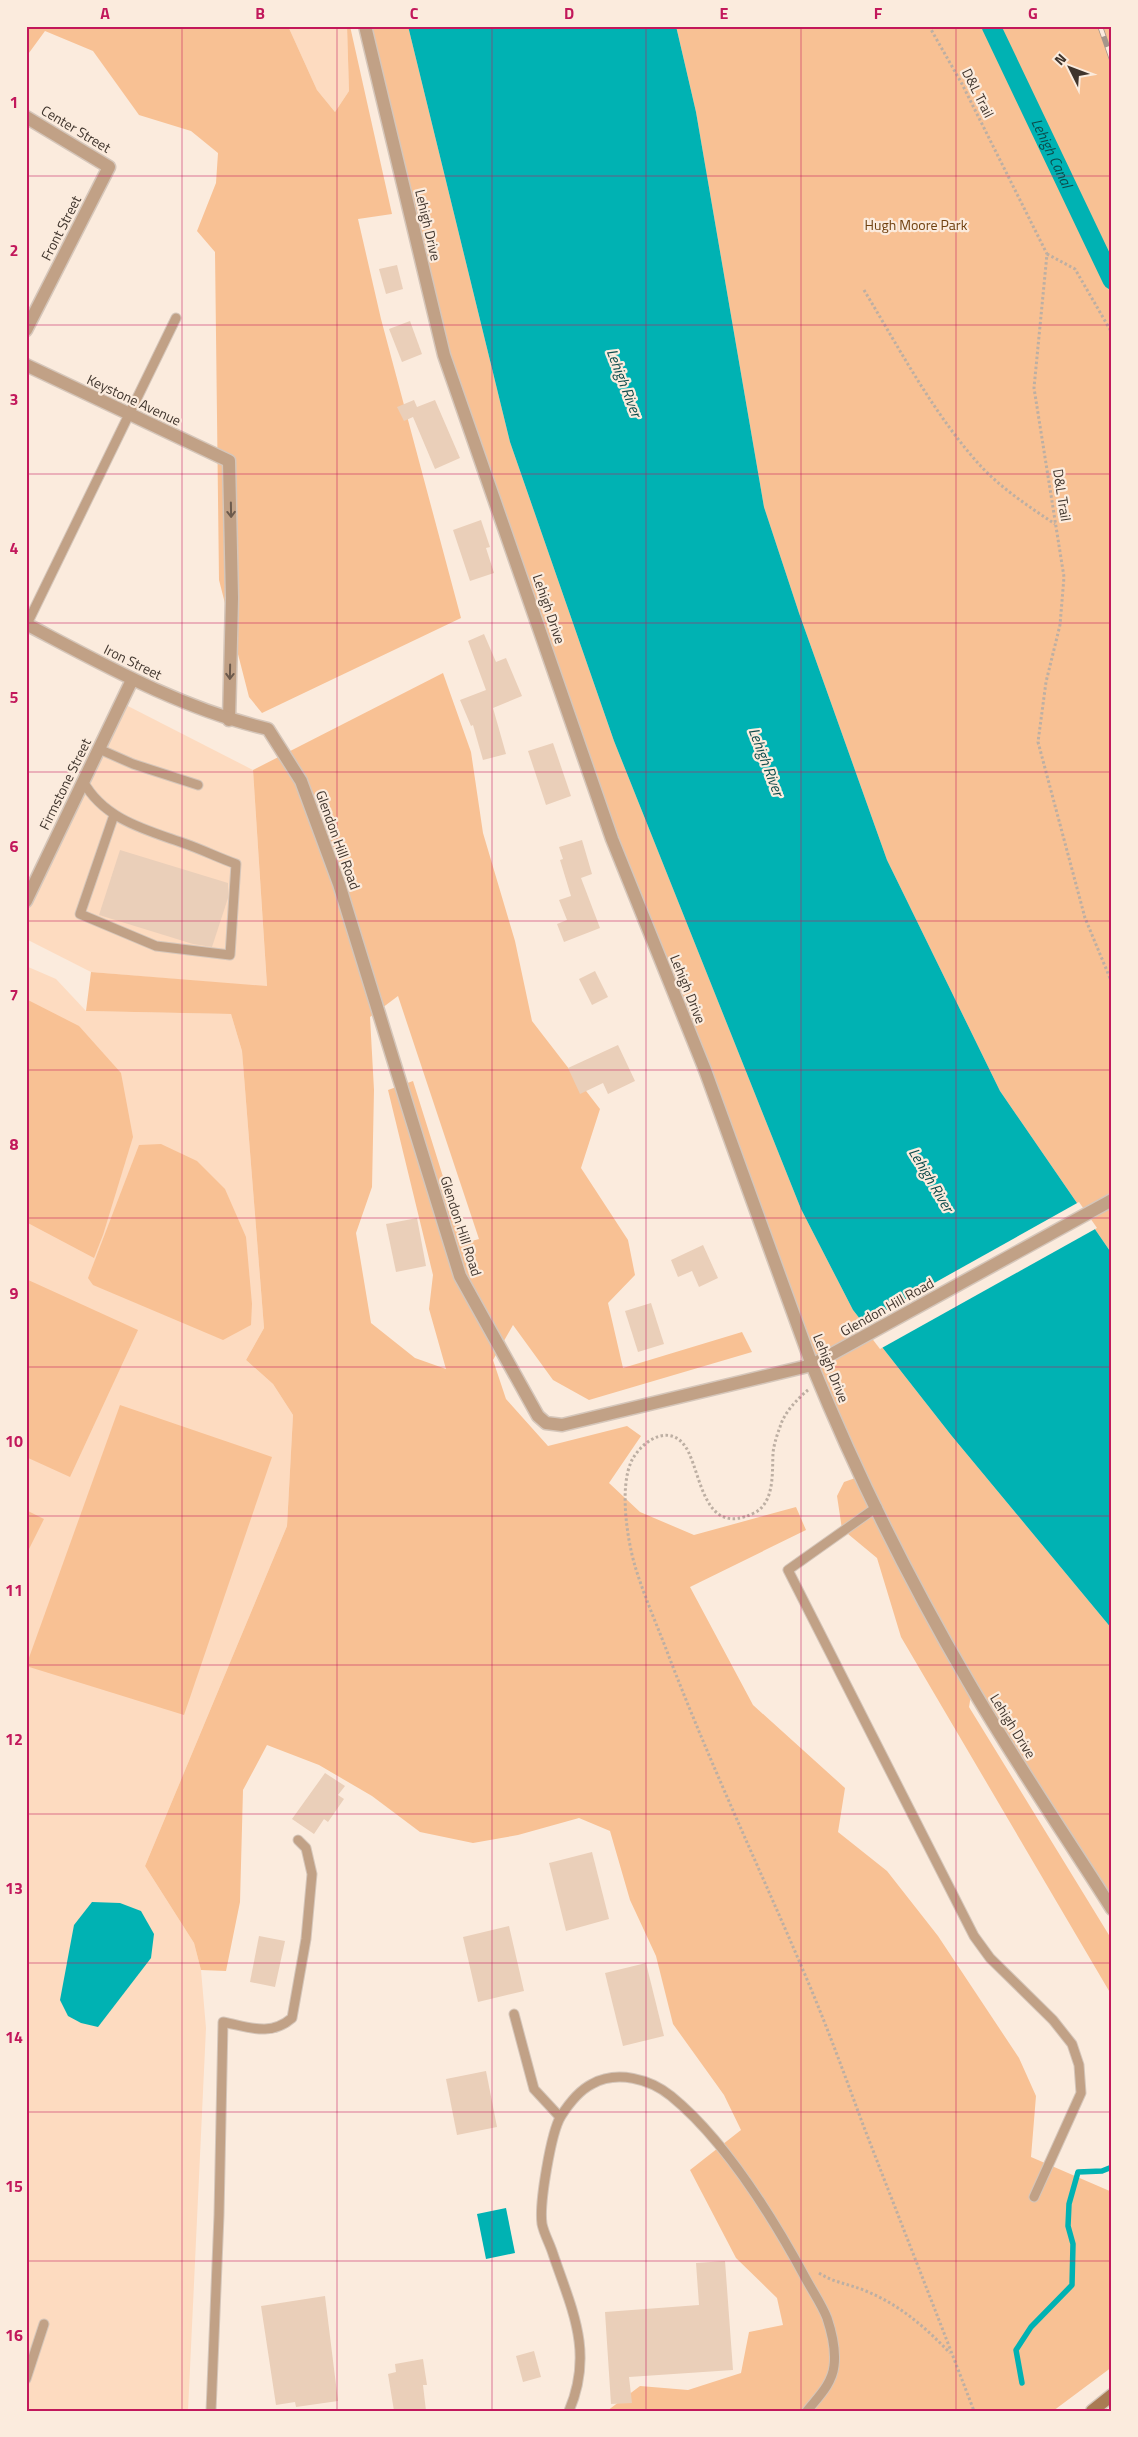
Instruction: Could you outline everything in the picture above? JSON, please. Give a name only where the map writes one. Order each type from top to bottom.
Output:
[{"type":"main road","points":[[1092,2411],[1112,2395]]},
{"type":"street","name":"Lehigh Drive","points":[[365,26],[444,355],[612,839],[705,1070],[812,1365],[911,1577],[968,1682],[1112,1909]]},
{"type":"street","name":"Center Street","points":[[26,117],[109,167]]},
{"type":"street","name":"Front Street","points":[[26,330],[109,167]]},
{"type":"street","name":"Keystone Avenue","points":[[26,365],[130,416],[229,461],[232,598],[229,720]]},
{"type":"street","name":"Iron Street","points":[[27,625],[132,680],[229,720]]},
{"type":"street","name":"Firmstone Street","points":[[26,901],[132,680]]},
{"type":"street","name":"Glendon Hill Road","points":[[229,720],[268,729],[301,781],[339,884],[460,1276],[538,1416],[546,1422],[562,1425],[812,1365],[1107,1202]]},
{"type":"lane","points":[[27,625],[176,318]]},
{"type":"lane","points":[[99,749],[133,764],[198,786]]},
{"type":"lane","points":[[83,781],[90,793],[114,815],[130,824],[236,864],[230,955],[156,946],[80,914],[114,815]]},
{"type":"lane","points":[[877,1507],[788,1570],[974,1936],[990,1958],[1053,2020],[1072,2044],[1079,2065],[1081,2093],[1034,2197]]},
{"type":"lane","points":[[211,2411],[219,2214],[223,2022],[273,2030],[283,2026],[292,2018],[306,1939],[312,1874],[306,1848],[298,1840]]},
{"type":"lane","points":[[514,2014],[534,2089],[560,2117]]},
{"type":"lane","points":[[569,2411],[577,2392],[582,2368],[578,2328],[542,2223],[550,2152],[560,2117],[576,2097],[592,2084],[607,2079],[627,2076],[648,2082],[663,2091],[694,2118],[720,2147],[756,2196],[794,2258],[826,2317],[834,2346],[834,2367],[828,2385],[807,2411]]},
{"type":"lane","points":[[26,2379],[44,2324]]},
{"type":"path","name":"D&L Trail","points":[[929,26],[962,84],[1047,254],[1034,388],[1064,577],[1060,626],[1046,682],[1038,742],[1085,918],[1112,983]]},
{"type":"path","points":[[1047,254],[1074,269],[1112,333]]},
{"type":"path","points":[[864,290],[938,412],[978,463],[1020,500],[1056,524]]},
{"type":"path","points":[[800,1397],[781,1422],[773,1450],[774,1473],[769,1494],[757,1512],[739,1518],[724,1517],[711,1508],[702,1493],[681,1441],[669,1435],[656,1435],[644,1443],[632,1460],[626,1476],[627,1523],[634,1565],[688,1707],[808,1981],[974,2411]]},
{"type":"path","points":[[794,2258],[829,2280],[866,2290],[909,2314],[925,2327],[952,2355]]},
{"type":"shaded area","points":[[288,26],[347,26],[349,91],[335,112],[317,90]]},
{"type":"shaded area","points":[[122,703],[253,770],[267,987],[91,972],[26,939],[26,900]]},
{"type":"shaded area","points":[[26,966],[56,979],[86,1011],[231,1014],[242,1051],[264,1328],[246,1360],[273,1384],[293,1415],[287,1526],[145,1866],[194,1943],[201,1970],[206,2028],[188,2411],[26,2411]]},
{"type":"green space","points":[[26,26],[288,26],[317,90],[335,112],[349,91],[347,26],[350,26],[392,214],[358,219],[381,319],[461,618],[262,713],[249,697],[219,580],[215,252],[197,231],[216,183],[218,153],[191,131],[139,115],[93,51],[45,31],[26,57]]},
{"type":"green space","points":[[365,26],[408,26],[510,442],[614,741],[801,1209],[853,1310],[951,1435],[1112,1629],[1112,1909],[972,1689],[969,1707],[1112,1940],[1112,1996],[901,1637],[877,1558],[842,1529],[837,1496],[844,1482],[861,1476],[612,839],[444,355]]},
{"type":"green space","name":"Hugh Moore Park","points":[[676,26],[1112,26],[1112,1254],[1000,1091],[887,860],[799,613],[764,507],[696,112]]},
{"type":"green space","points":[[443,673],[471,752],[483,833],[515,941],[532,1021],[600,1109],[581,1168],[628,1240],[635,1275],[608,1303],[623,1368],[742,1332],[752,1352],[589,1400],[553,1380],[513,1325],[493,1360],[506,1399],[548,1446],[627,1426],[641,1436],[609,1483],[640,1512],[694,1535],[796,1507],[806,1530],[690,1587],[753,1705],[845,1788],[838,1832],[887,1871],[938,1936],[1019,2058],[1036,2096],[1031,2157],[1112,2192],[1112,2367],[1053,2411],[607,2411],[640,2386],[688,2390],[741,2373],[749,2332],[783,2325],[777,2298],[736,2258],[690,2170],[741,2130],[724,2095],[673,2024],[656,1956],[630,1900],[610,1831],[579,1818],[518,1835],[473,1843],[420,1832],[372,1796],[319,1765],[267,1745],[243,1790],[240,1902],[226,1971],[201,1970],[194,1943],[145,1866],[287,1526],[293,1415],[273,1384],[246,1360],[264,1328],[242,1051],[231,1014],[86,1011],[91,972],[267,986],[253,770]],"holes":[[[398,996],[479,1239],[468,1242],[455,1215],[413,1081],[388,1090],[433,1275],[429,1309],[446,1369],[415,1358],[371,1323],[356,1233],[372,1187],[374,1090],[370,1017]]]},
{"type":"green space","points":[[26,999],[79,1026],[121,1073],[133,1137],[103,1235],[94,1258],[26,1222]]},
{"type":"green space","points":[[161,1144],[197,1161],[225,1189],[246,1237],[252,1304],[251,1325],[223,1340],[93,1285],[88,1278],[139,1145]]},
{"type":"green space","points":[[26,1279],[138,1330],[70,1477],[26,1457]]},
{"type":"green space","points":[[120,1405],[272,1457],[184,1715],[26,1666]]},
{"type":"green space","points":[[26,1510],[44,1519],[26,1555]]},
{"type":"water","name":"Lehigh River","points":[[408,26],[676,26],[696,112],[764,507],[799,613],[887,860],[1000,1091],[1112,1254],[1112,1629],[951,1435],[853,1310],[801,1209],[614,741],[510,442]]},
{"type":"water","points":[[92,1902],[120,1903],[141,1911],[154,1934],[151,1958],[98,2027],[81,2023],[68,2016],[60,2000],[74,1925]]},
{"type":"water","points":[[506,2208],[515,2253],[486,2259],[477,2214]]},
{"type":"pier","points":[[1079,1202],[1097,1228],[880,1349],[861,1324]]},
{"type":"building","points":[[397,265],[403,289],[386,294],[379,269]]},
{"type":"building","points":[[410,321],[422,354],[402,362],[389,329]]},
{"type":"building","points":[[414,400],[417,407],[435,400],[460,458],[435,469],[413,417],[404,421],[397,407]]},
{"type":"building","points":[[481,520],[490,547],[486,548],[494,573],[470,581],[453,530]]},
{"type":"building","points":[[484,634],[496,662],[506,658],[522,696],[493,708],[506,754],[483,760],[473,725],[471,726],[460,700],[486,690],[468,641]]},
{"type":"building","points":[[553,743],[571,796],[546,805],[528,751]]},
{"type":"building","points":[[582,840],[592,874],[581,878],[600,928],[564,942],[557,924],[567,920],[559,900],[571,896],[560,860],[563,859],[559,847]]},
{"type":"building","points":[[120,850],[228,883],[228,898],[212,947],[193,944],[99,915]]},
{"type":"building","points":[[595,971],[608,997],[592,1005],[579,979]]},
{"type":"building","points":[[618,1045],[635,1081],[608,1094],[603,1083],[580,1094],[568,1068]]},
{"type":"building","points":[[417,1218],[426,1266],[396,1272],[386,1224]]},
{"type":"building","points":[[703,1245],[718,1278],[699,1287],[692,1271],[678,1277],[671,1260]]},
{"type":"building","points":[[651,1303],[664,1344],[638,1352],[625,1311]]},
{"type":"building","points":[[325,1773],[345,1786],[338,1795],[344,1799],[328,1822],[324,1819],[314,1834],[292,1819]]},
{"type":"building","points":[[592,1852],[609,1919],[566,1931],[549,1863]]},
{"type":"building","points":[[509,1926],[524,1991],[478,2002],[463,1937]]},
{"type":"building","points":[[259,1936],[285,1941],[275,1987],[250,1982]]},
{"type":"building","points":[[646,1963],[664,2036],[623,2046],[605,1973]]},
{"type":"building","points":[[486,2071],[497,2127],[457,2135],[446,2079]]},
{"type":"building","points":[[725,2261],[733,2370],[629,2377],[632,2403],[611,2404],[605,2312],[699,2305],[696,2263]]},
{"type":"building","points":[[325,2296],[338,2401],[296,2407],[295,2402],[276,2405],[261,2306]]},
{"type":"building","points":[[534,2351],[541,2377],[523,2382],[516,2356]]},
{"type":"building","points":[[423,2359],[427,2385],[423,2385],[426,2411],[394,2411],[388,2374],[396,2372],[395,2364]]},
{"type":"waterway","name":"Lehigh Canal","points":[[991,26],[1112,280]]},
{"type":"waterway","points":[[1022,2383],[1016,2350],[1031,2327],[1072,2285],[1073,2244],[1068,2226],[1069,2204],[1078,2172],[1102,2171],[1112,2167]]},
{"type":"railway","points":[[1100,26],[1112,60]]}]
